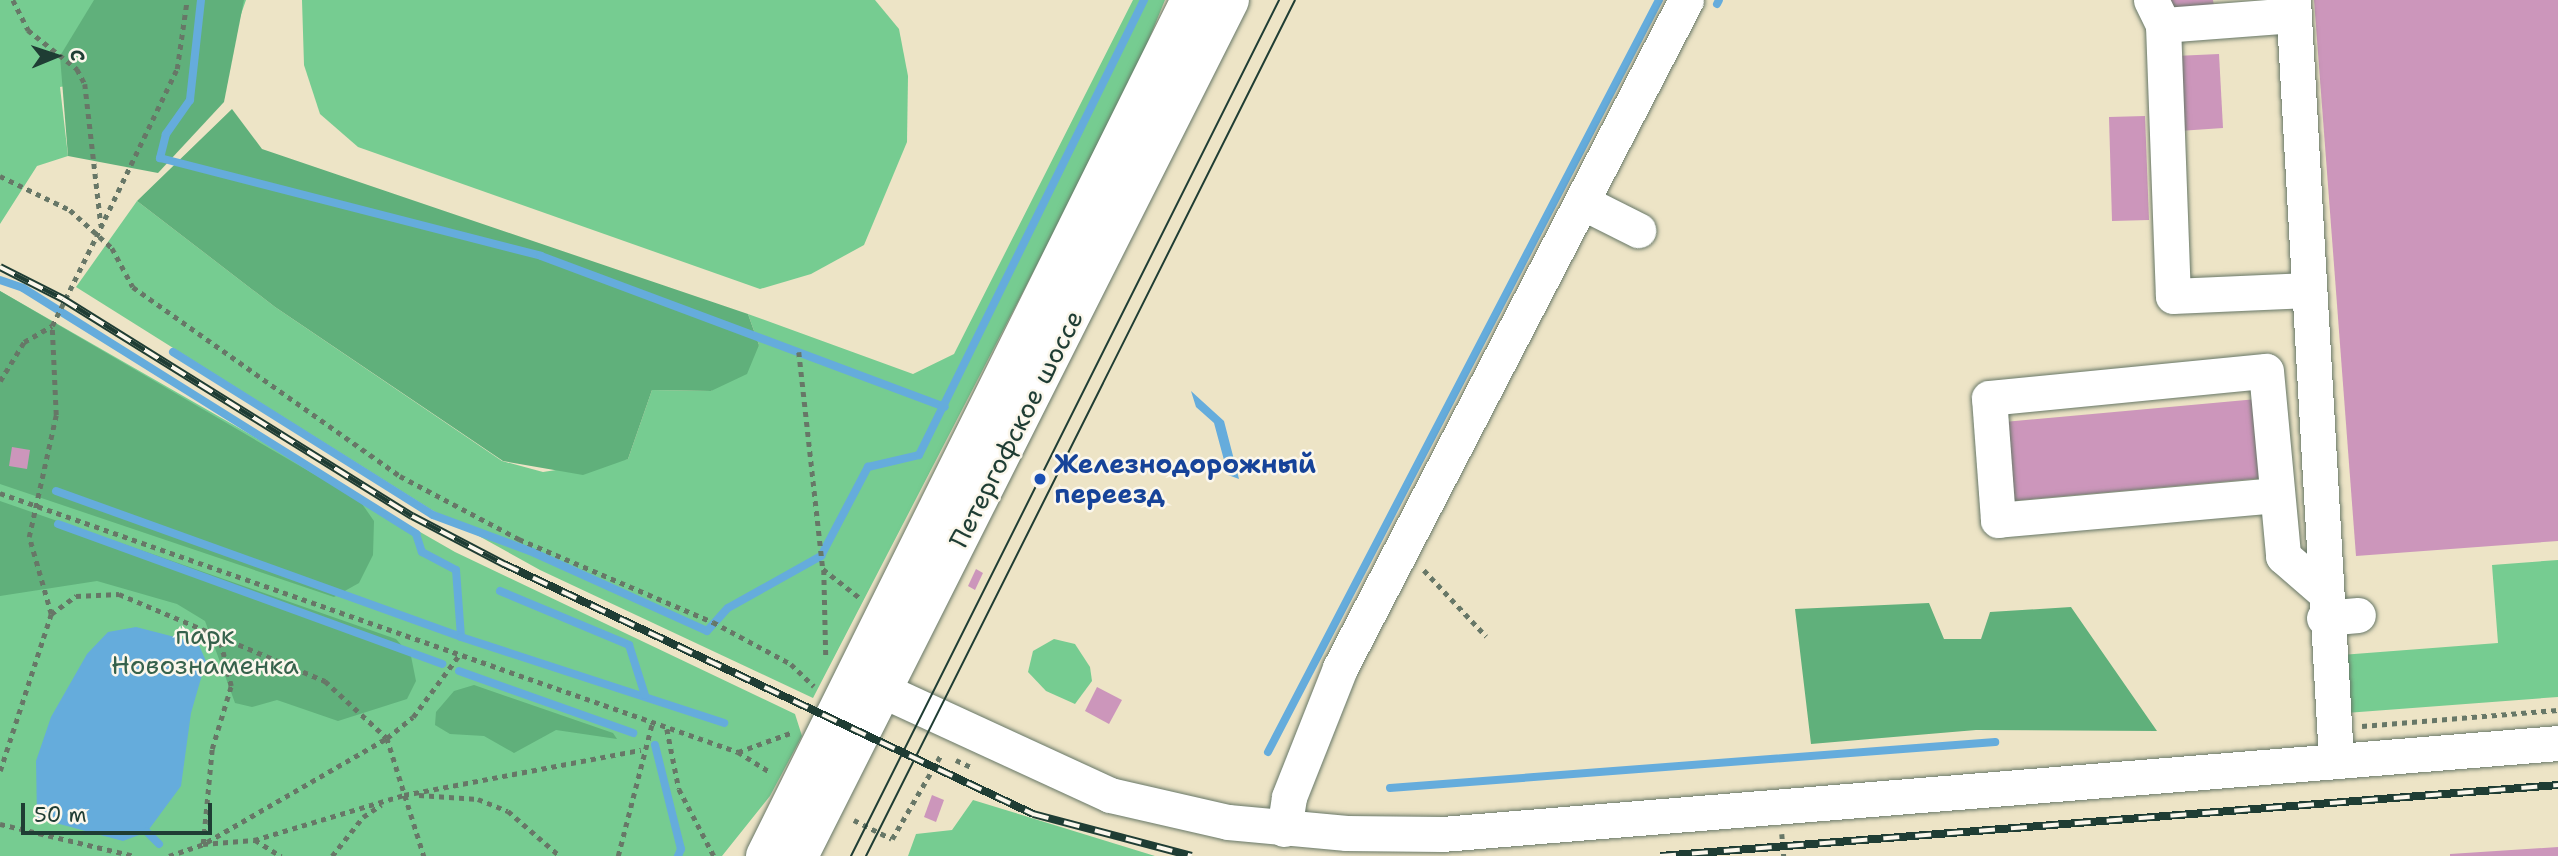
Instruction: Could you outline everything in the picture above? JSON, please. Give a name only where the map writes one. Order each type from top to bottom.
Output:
[{"type":"main road","name":"Петергофское шоссе","points":[[799,856],[855,679],[1190,0]]},
{"type":"main road","name":"Петергофское шоссе","points":[[765,856],[855,679],[1230,0]]},
{"type":"street","points":[[1284,829],[1289,797],[1340,668],[1405,554],[1686,0]]},
{"type":"street","points":[[2308,290],[2173,296],[2157,12],[2293,7],[2308,290],[2335,607],[2334,744]]},
{"type":"street","points":[[1582,202],[1638,230]]},
{"type":"street","points":[[2276,495],[1998,520],[1989,398],[2266,371],[2283,556],[2335,607]]},
{"type":"street","points":[[855,679],[1110,795],[1284,829],[1442,834],[2334,744],[2558,743]]},
{"type":"path","points":[[13,0],[28,30],[77,69],[85,84],[101,226]]},
{"type":"path","points":[[0,771],[51,614],[29,537],[56,415],[52,326],[177,69],[187,0]]},
{"type":"path","points":[[0,176],[70,210],[96,237],[112,248],[133,288],[400,476],[519,539],[615,576],[761,647],[791,664],[837,713]]},
{"type":"path","points":[[0,381],[24,342],[52,326]]},
{"type":"path","points":[[799,352],[824,569],[855,679]]},
{"type":"path","points":[[0,492],[38,502],[652,724],[738,752],[777,776]]},
{"type":"path","points":[[1405,554],[1455,595],[1486,636]]},
{"type":"path","points":[[824,569],[863,601]]},
{"type":"path","points":[[51,614],[76,596],[99,591],[219,635],[325,681],[387,738],[424,856]]},
{"type":"path","points":[[203,844],[212,749],[231,686],[219,635]]},
{"type":"path","points":[[169,856],[203,844],[387,738],[413,717],[460,654]]},
{"type":"path","points":[[2334,744],[2558,710]]},
{"type":"path","points":[[618,856],[641,750],[652,724]]},
{"type":"path","points":[[667,729],[679,789],[714,856]]},
{"type":"path","points":[[738,752],[800,729]]},
{"type":"path","points":[[203,844],[254,839],[404,795],[641,750]]},
{"type":"path","points":[[854,820],[892,839],[938,751]]},
{"type":"path","points":[[332,856],[362,817],[404,795],[478,799],[528,824],[559,856]]},
{"type":"path","points":[[0,824],[134,856]]},
{"type":"path","points":[[254,839],[281,856]]},
{"type":"green space","points":[[0,0],[246,0],[226,57],[60,87],[68,156],[37,166],[0,224]]},
{"type":"green space","points":[[94,0],[244,0],[224,102],[158,173],[68,156],[60,56]]},
{"type":"green space","points":[[302,0],[875,0],[899,29],[908,76],[907,142],[864,245],[811,274],[760,289],[358,147],[320,114],[304,65]]},
{"type":"green space","points":[[1133,0],[1165,0],[1131,83],[813,698],[540,570],[430,509],[76,287],[137,201],[275,307],[502,461],[543,472],[628,459],[652,390],[711,391],[759,345],[748,314],[913,374],[954,354]]},
{"type":"green space","points":[[232,109],[262,149],[748,314],[759,345],[747,374],[711,391],[652,390],[628,459],[583,475],[503,461],[275,307],[137,201]]},
{"type":"green space","name":"парк Новознаменка","points":[[0,291],[455,552],[795,714],[802,736],[770,796],[722,856],[0,856]]},
{"type":"green space","points":[[0,291],[360,501],[374,521],[373,555],[359,583],[334,597],[0,484]]},
{"type":"green space","points":[[0,501],[396,639],[411,656],[416,681],[407,699],[338,721],[277,700],[252,707],[235,703],[205,621],[177,604],[97,581],[0,596]]},
{"type":"green space","points":[[2558,560],[2558,697],[2346,713],[2341,655],[2498,643],[2492,565]]},
{"type":"green space","points":[[1929,603],[1944,639],[1981,639],[1990,612],[2071,607],[2157,731],[1976,730],[1811,744],[1795,609]]},
{"type":"green space","points":[[1054,639],[1075,644],[1090,667],[1092,681],[1075,704],[1046,691],[1028,672],[1033,651]]},
{"type":"green space","points":[[474,685],[613,733],[617,739],[556,730],[514,753],[484,736],[450,734],[435,725],[436,712],[454,691]]},
{"type":"green space","points":[[973,800],[1155,856],[908,856],[916,834],[952,830]]},
{"type":"water","points":[[1191,391],[1224,421],[1239,479],[1228,475],[1214,423],[1196,407]]},
{"type":"water","points":[[136,627],[198,643],[206,661],[191,713],[181,786],[147,832],[123,841],[37,818],[36,761],[51,717],[87,654],[108,632]]},
{"type":"building","points":[[2171,0],[2213,0],[2214,6],[2172,10]]},
{"type":"building","points":[[2314,0],[2558,0],[2558,541],[2356,556]]},
{"type":"building","points":[[2219,54],[2223,128],[2179,131],[2175,56]]},
{"type":"building","points":[[2145,116],[2149,220],[2112,221],[2109,117]]},
{"type":"building","points":[[2257,399],[2264,478],[2011,501],[2004,422]]},
{"type":"building","points":[[12,447],[30,450],[27,469],[9,466]]},
{"type":"building","points":[[976,569],[983,573],[975,590],[968,586]]},
{"type":"building","points":[[1097,687],[1122,700],[1109,724],[1085,711]]},
{"type":"building","points":[[932,795],[944,800],[936,822],[924,817]]},
{"type":"building","points":[[2558,847],[2558,856],[2450,856],[2450,854]]},
{"type":"waterway","points":[[201,0],[190,100],[166,134],[160,158],[541,256],[945,407]]},
{"type":"waterway","points":[[173,352],[433,515],[530,551],[707,631],[728,608],[821,556],[868,467],[919,455],[1144,0]]},
{"type":"waterway","points":[[1268,752],[1659,0]]},
{"type":"waterway","points":[[1717,4],[1719,0]]},
{"type":"waterway","points":[[0,280],[23,288],[416,534],[422,552],[456,570],[461,637]]},
{"type":"waterway","points":[[56,491],[461,637],[724,723]]},
{"type":"waterway","points":[[58,524],[442,664]]},
{"type":"waterway","points":[[500,591],[629,645],[645,695]]},
{"type":"waterway","points":[[459,671],[633,733]]},
{"type":"waterway","points":[[1390,788],[1995,742]]},
{"type":"waterway","points":[[655,745],[681,849],[678,856]]},
{"type":"waterway","points":[[147,832],[159,844]]},
{"type":"tram line","points":[[851,856],[1279,0]]},
{"type":"tram line","points":[[866,856],[1295,0]]},
{"type":"railway","points":[[0,267],[63,299],[412,516],[504,564],[1033,814],[1192,856]]},
{"type":"railway","points":[[1660,856],[2558,785]]},
{"type":"place","name":"Железнодорожный переезд","points":[[1040,479]]}]
